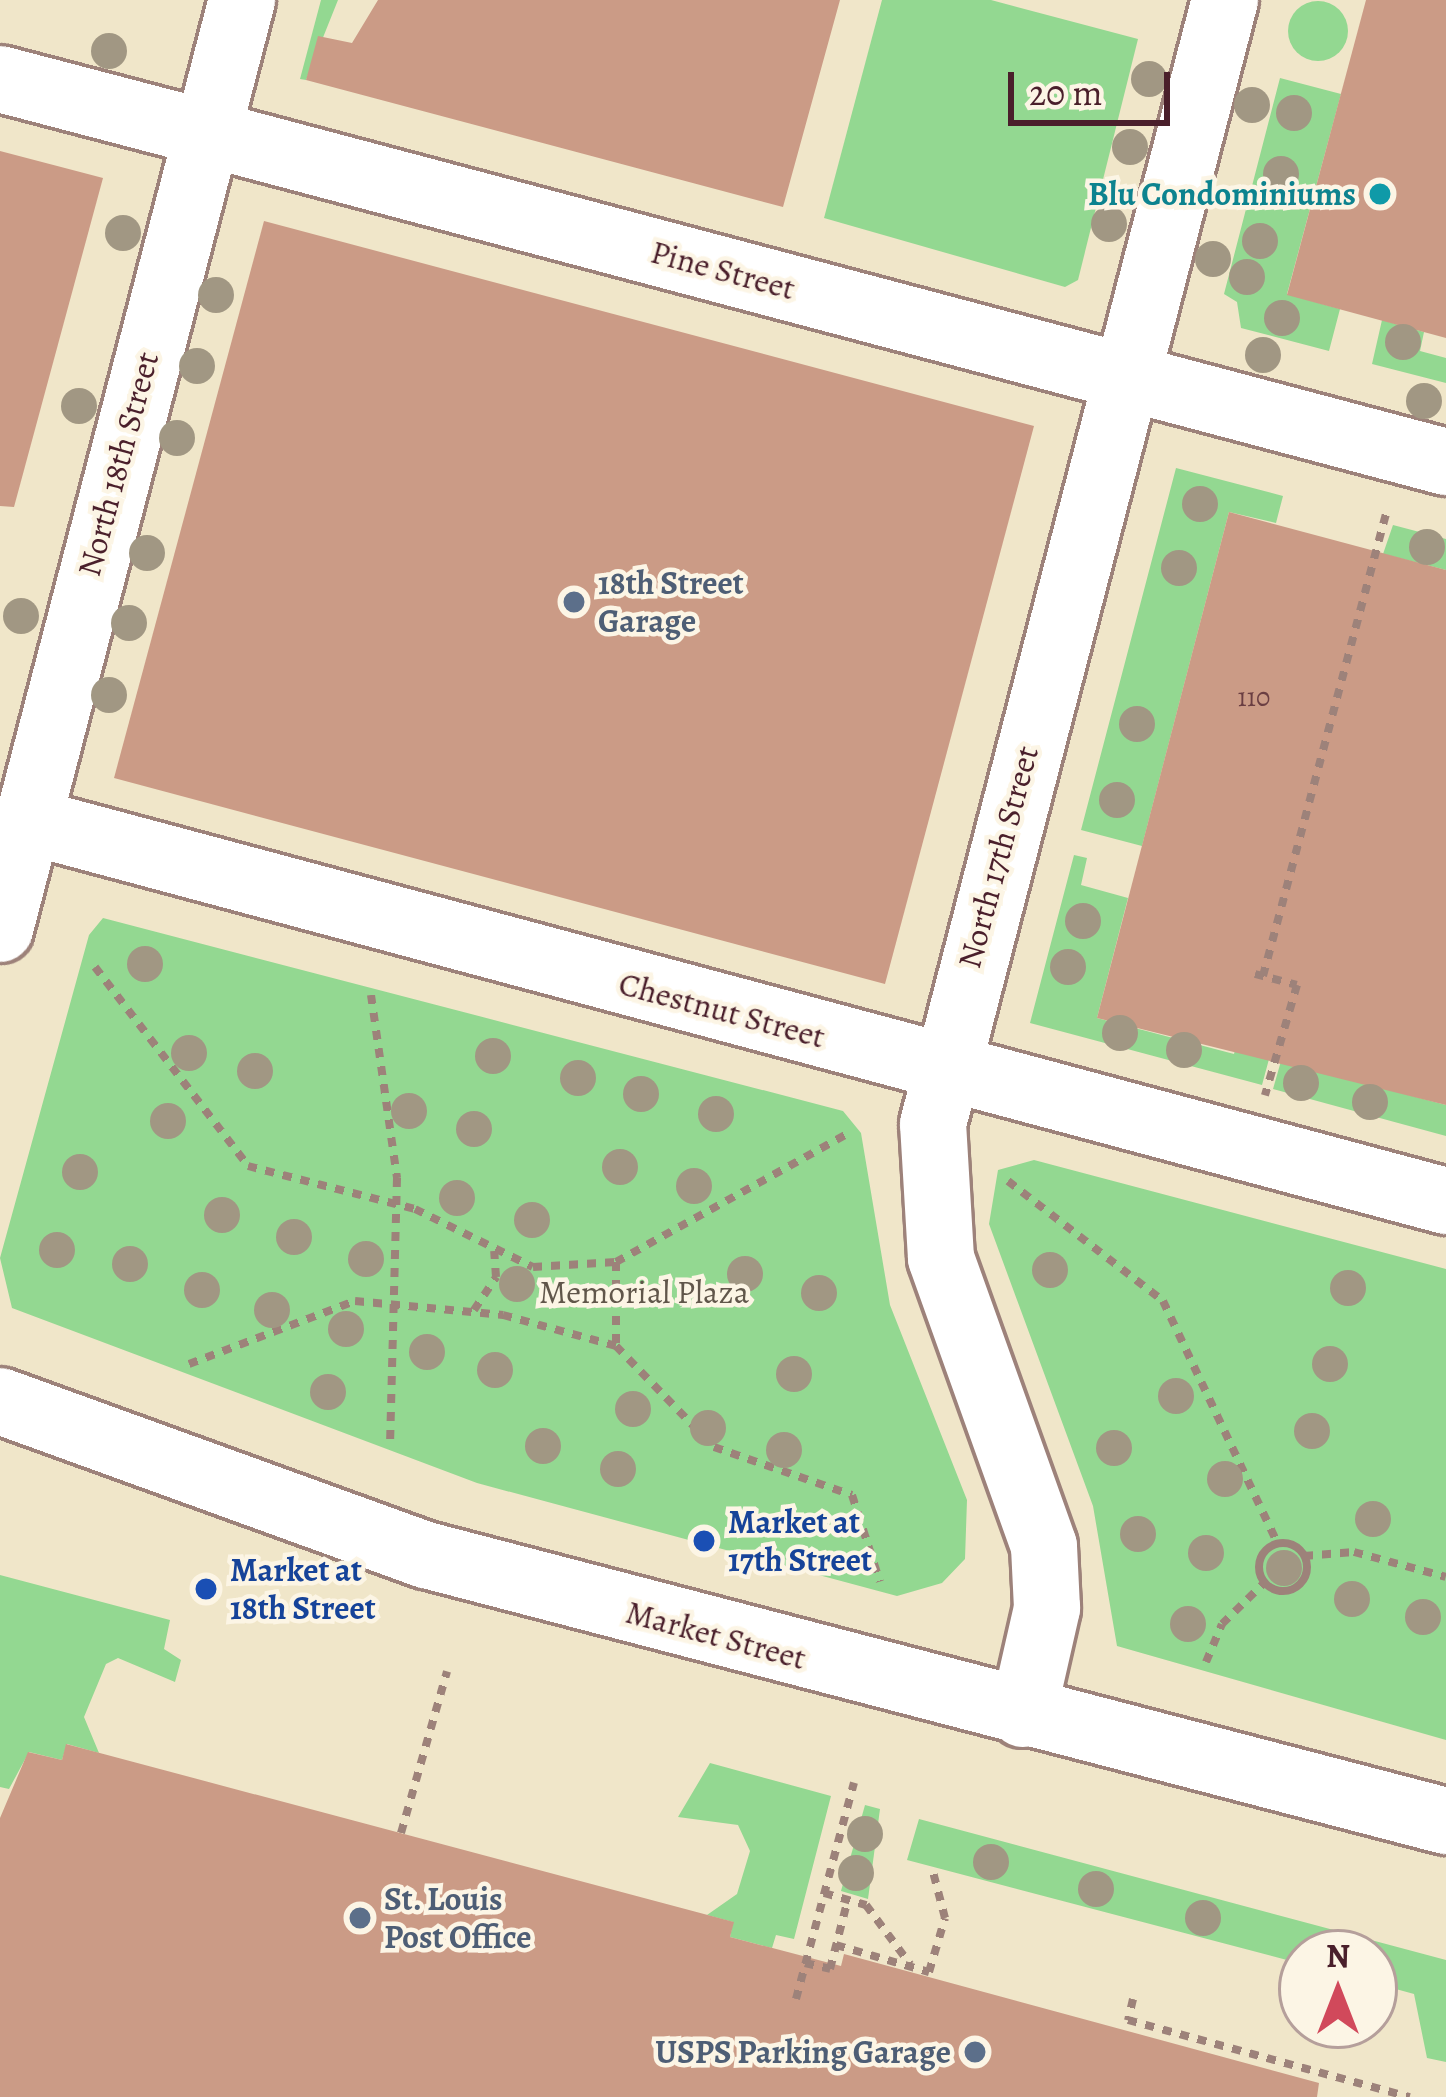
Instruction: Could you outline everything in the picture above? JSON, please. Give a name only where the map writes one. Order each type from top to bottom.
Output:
[{"type":"street","name":"North 18th Street","points":[[0,929],[12,816],[242,0]]},
{"type":"street","name":"North 17th Street","points":[[1023,1714],[1047,1608],[1044,1546],[941,1258],[931,1165],[943,1069],[1225,0]]},
{"type":"street","name":"Pine Street","points":[[0,79],[1446,462]]},
{"type":"street","name":"Chestnut Street","points":[[12,816],[1446,1202]]},
{"type":"street","name":"Market Street","points":[[0,1401],[425,1556],[1446,1821]]},
{"type":"path","points":[[1265,1096],[1297,986],[1259,975],[1386,514]]},
{"type":"path","points":[[95,968],[128,996],[231,1156],[397,1203],[494,1249],[556,1271],[616,1262],[847,1134]]},
{"type":"path","points":[[371,995],[397,1203],[390,1443]]},
{"type":"path","points":[[1008,1181],[1163,1300],[1278,1544],[1304,1556],[1354,1552],[1446,1576]]},
{"type":"path","points":[[474,1310],[496,1277],[494,1249]]},
{"type":"path","points":[[616,1262],[616,1346]]},
{"type":"path","points":[[189,1364],[334,1303],[474,1310],[616,1346],[714,1448],[852,1495],[880,1582]]},
{"type":"path","points":[[1265,1582],[1261,1560],[1278,1544]]},
{"type":"path","points":[[1265,1582],[1293,1589],[1304,1556]]},
{"type":"path","points":[[1206,1662],[1222,1624],[1265,1582]]},
{"type":"path","points":[[401,1833],[447,1671]]},
{"type":"path","points":[[796,1999],[854,1783]]},
{"type":"path","points":[[836,1946],[929,1972],[945,1918],[933,1872]]},
{"type":"path","points":[[824,1893],[866,1905],[912,1966]]},
{"type":"path","points":[[805,1963],[830,1969],[848,1900]]},
{"type":"path","points":[[1133,2000],[1128,2020],[1410,2097]]},
{"type":"green space","points":[[321,0],[338,0],[306,80],[300,79]]},
{"type":"green space","points":[[882,0],[991,0],[1138,39],[1078,280],[1065,287],[824,218]]},
{"type":"green space","points":[[1318,1],[1339,10],[1348,31],[1339,52],[1318,61],[1297,52],[1288,31],[1297,10]]},
{"type":"green space","points":[[1280,78],[1341,94],[1287,294],[1340,309],[1329,351],[1241,328],[1237,302],[1224,294]]},
{"type":"green space","points":[[1382,320],[1424,332],[1420,351],[1446,358],[1446,383],[1372,364]]},
{"type":"green space","points":[[1176,468],[1283,496],[1276,523],[1229,512],[1142,846],[1081,830]]},
{"type":"green space","points":[[1393,525],[1446,539],[1446,570],[1383,554]]},
{"type":"green space","points":[[1074,855],[1087,858],[1081,885],[1128,898],[1097,1018],[1234,1054],[1253,980],[1288,989],[1262,1085],[1030,1023]]},
{"type":"green space","name":"Memorial Plaza","points":[[103,918],[843,1111],[861,1133],[890,1305],[967,1500],[965,1559],[942,1583],[897,1596],[477,1483],[12,1308],[0,1258],[89,935]]},
{"type":"green space","points":[[1281,1061],[1446,1105],[1446,1136],[1273,1089]]},
{"type":"green space","points":[[1034,1160],[1446,1269],[1446,1740],[1117,1646],[1093,1506],[989,1224],[998,1170]]},
{"type":"green space","points":[[0,1575],[170,1620],[164,1649],[181,1660],[175,1682],[118,1658],[106,1664],[84,1717],[99,1753],[67,1744],[62,1760],[29,1752],[9,1789],[0,1787]]},
{"type":"green space","points":[[710,1763],[831,1796],[794,1939],[776,1935],[772,1948],[730,1937],[733,1922],[707,1915],[737,1894],[750,1851],[738,1825],[678,1817]]},
{"type":"green space","points":[[865,1805],[880,1809],[868,1899],[841,1891]]},
{"type":"green space","points":[[919,1819],[1330,1929],[1278,1929],[1278,1958],[907,1860]]},
{"type":"green space","points":[[1398,1947],[1446,1960],[1446,2062],[1427,2058],[1414,1994],[1398,1990]]},
{"type":"building","points":[[378,0],[840,0],[783,207],[306,80],[318,36],[352,43]]},
{"type":"building","name":"Blu Condominiums","points":[[1366,0],[1446,0],[1446,338],[1287,295]]},
{"type":"building","points":[[0,151],[103,178],[14,507],[0,506]]},
{"type":"building","name":"18th Street Garage","points":[[264,221],[1034,426],[885,984],[114,778]]},
{"type":"building","points":[[1229,512],[1446,570],[1446,1105],[1097,1018]]},
{"type":"building","name":"St. Louis Post Office","points":[[66,1744],[734,1922],[730,1937],[841,1966],[844,1954],[1319,2083],[1317,2097],[0,2097],[0,1818],[28,1752],[62,1760]]},
{"type":"place","name":"Blu Condominiums","points":[[1380,194]]},
{"type":"place","name":"18th Street Garage","points":[[574,602]]},
{"type":"place","name":"Market at 17th Street","points":[[704,1541]]},
{"type":"place","name":"Market at 18th Street","points":[[206,1589]]},
{"type":"place","name":"St. Louis Post Office","points":[[360,1918]]},
{"type":"place","name":"USPS Parking Garage","points":[[975,2052]]}]
